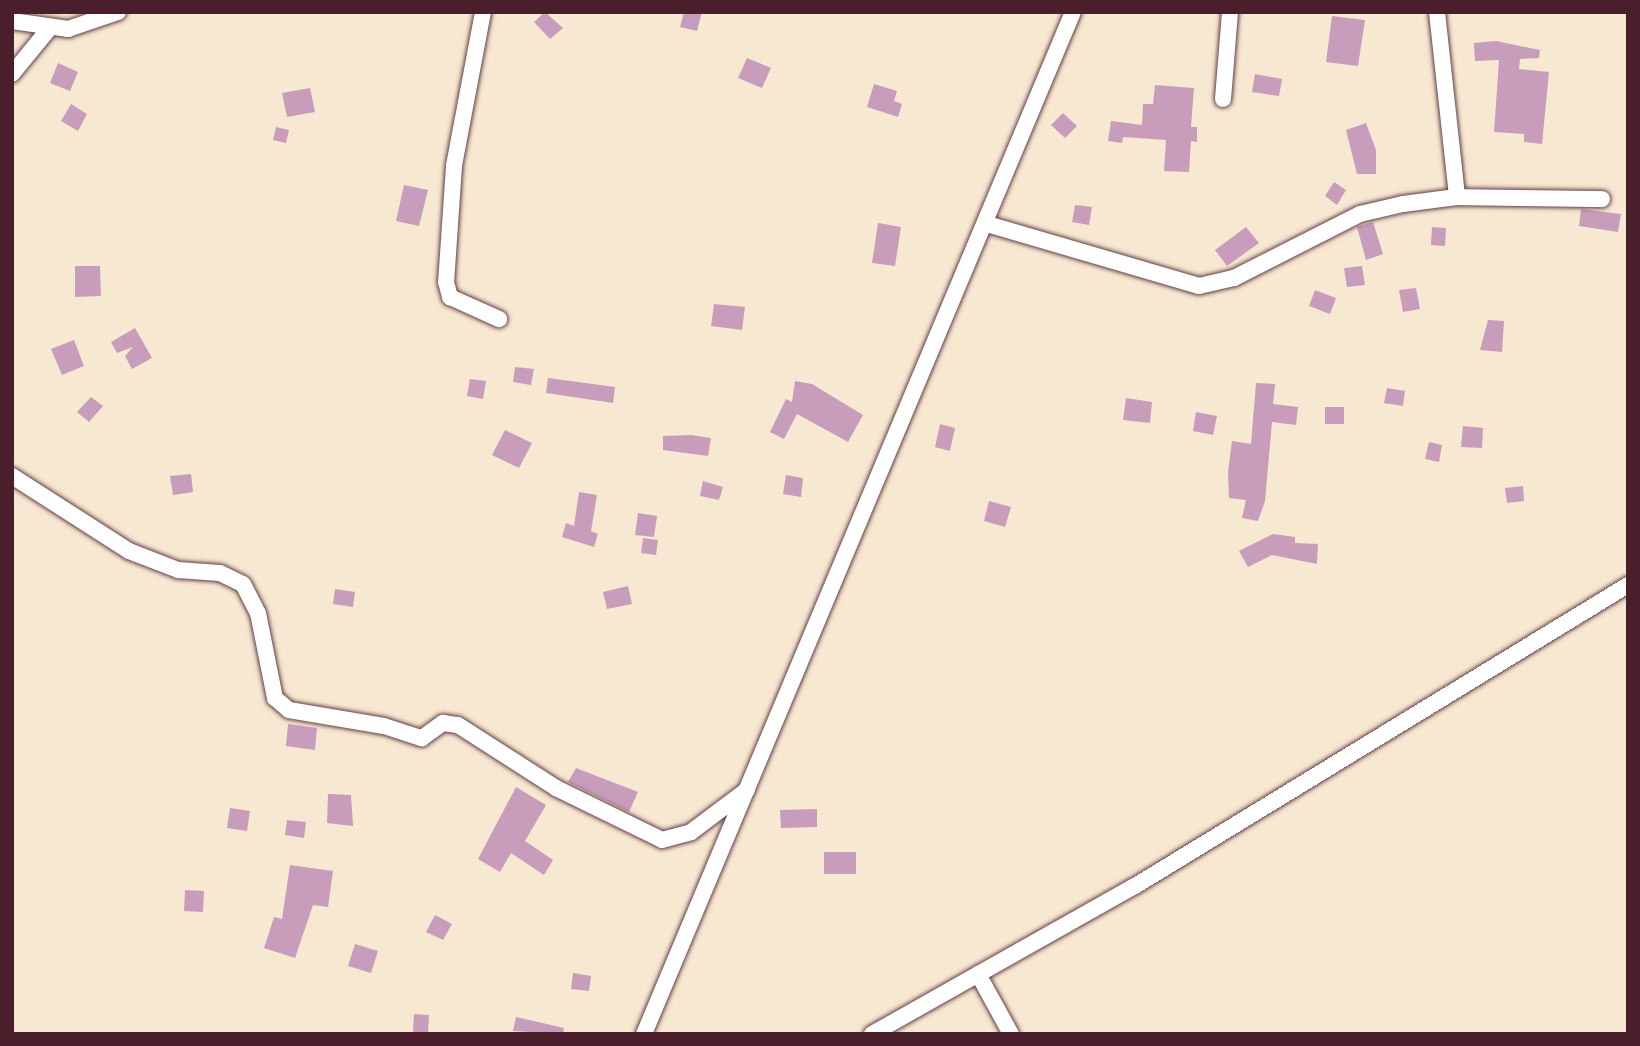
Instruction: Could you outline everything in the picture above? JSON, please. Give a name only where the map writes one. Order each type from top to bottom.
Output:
[{"type":"street","points":[[12,21],[48,30],[68,29],[118,12]]},
{"type":"street","points":[[483,12],[454,166],[446,282],[450,297],[499,318]]},
{"type":"street","points":[[643,1034],[987,224],[1073,12]]},
{"type":"street","points":[[1223,99],[1230,12]]},
{"type":"street","points":[[1437,12],[1457,197]]},
{"type":"street","points":[[12,75],[48,30]]},
{"type":"street","points":[[987,224],[1199,286],[1234,278],[1360,214],[1457,197],[1602,199]]},
{"type":"street","points":[[12,476],[129,551],[178,570],[220,573],[243,584],[258,613],[275,698],[289,710],[384,726],[422,738],[443,723],[458,726],[556,788],[662,840],[691,832],[749,789]]},
{"type":"street","points":[[872,1034],[1135,886],[1628,585]]},
{"type":"street","points":[[978,974],[1011,1034]]},
{"type":"building","points":[[545,12],[563,28],[550,39],[534,22]]},
{"type":"building","points":[[684,12],[702,12],[697,31],[680,27]]},
{"type":"building","points":[[1332,16],[1365,20],[1358,66],[1326,62]]},
{"type":"building","points":[[1496,41],[1540,50],[1539,58],[1520,59],[1519,69],[1549,72],[1542,144],[1524,142],[1524,134],[1494,132],[1499,60],[1475,61],[1474,43]]},
{"type":"building","points":[[747,58],[771,68],[762,88],[738,78]]},
{"type":"building","points":[[58,63],[78,72],[70,91],[50,83]]},
{"type":"building","points":[[1255,74],[1282,79],[1279,96],[1252,92]]},
{"type":"building","points":[[874,84],[897,91],[894,101],[902,104],[898,117],[867,107]]},
{"type":"building","points":[[1155,85],[1194,88],[1191,127],[1197,127],[1197,142],[1191,141],[1189,172],[1164,171],[1166,140],[1123,137],[1122,143],[1108,141],[1111,121],[1142,125],[1143,104],[1153,104]]},
{"type":"building","points":[[310,88],[315,112],[287,117],[282,93]]},
{"type":"building","points":[[71,104],[87,114],[78,131],[61,121]]},
{"type":"building","points":[[1063,113],[1077,126],[1065,138],[1051,125]]},
{"type":"building","points":[[1366,123],[1376,150],[1376,174],[1357,174],[1346,130]]},
{"type":"building","points":[[276,127],[289,130],[286,143],[273,140]]},
{"type":"building","points":[[1334,182],[1346,190],[1337,205],[1325,196]]},
{"type":"building","points":[[404,185],[428,190],[419,226],[396,221]]},
{"type":"building","points":[[1075,205],[1092,207],[1089,225],[1072,222]]},
{"type":"building","points":[[1581,209],[1621,214],[1618,232],[1579,226]]},
{"type":"building","points":[[1373,222],[1383,254],[1366,260],[1357,227]]},
{"type":"building","points":[[878,223],[901,227],[895,266],[872,263]]},
{"type":"building","points":[[1246,227],[1259,243],[1227,266],[1215,250]]},
{"type":"building","points":[[1432,227],[1446,228],[1445,246],[1431,245]]},
{"type":"building","points":[[75,266],[100,266],[101,296],[75,297]]},
{"type":"building","points":[[1362,266],[1365,285],[1347,287],[1344,268]]},
{"type":"building","points":[[1416,288],[1420,309],[1403,312],[1399,290]]},
{"type":"building","points":[[1315,290],[1336,298],[1330,314],[1309,306]]},
{"type":"building","points":[[714,304],[745,307],[742,330],[711,326]]},
{"type":"building","points":[[1488,320],[1504,321],[1502,352],[1480,350]]},
{"type":"building","points":[[135,328],[152,358],[132,369],[125,356],[133,347],[117,353],[111,342]]},
{"type":"building","points":[[74,340],[84,366],[62,375],[51,349]]},
{"type":"building","points":[[515,367],[534,369],[531,385],[513,382]]},
{"type":"building","points":[[548,378],[615,387],[613,403],[546,393]]},
{"type":"building","points":[[470,379],[486,381],[483,399],[467,396]]},
{"type":"building","points":[[795,381],[812,384],[863,415],[848,442],[797,414],[784,439],[770,432],[786,399],[792,402]]},
{"type":"building","points":[[1256,383],[1275,384],[1273,404],[1298,407],[1296,425],[1272,422],[1265,501],[1258,521],[1242,518],[1246,500],[1229,498],[1228,472],[1232,441],[1251,444]]},
{"type":"building","points":[[1387,388],[1405,391],[1403,406],[1384,403]]},
{"type":"building","points":[[91,397],[103,406],[89,422],[77,412]]},
{"type":"building","points":[[1126,398],[1152,402],[1150,423],[1123,420]]},
{"type":"building","points":[[1325,407],[1344,407],[1344,424],[1325,424]]},
{"type":"building","points":[[1196,412],[1217,416],[1213,435],[1193,431]]},
{"type":"building","points":[[940,424],[955,428],[950,451],[935,447]]},
{"type":"building","points":[[1463,426],[1483,428],[1482,448],[1461,447]]},
{"type":"building","points":[[505,430],[532,443],[519,468],[492,455]]},
{"type":"building","points":[[691,435],[711,438],[708,456],[663,450],[663,436]]},
{"type":"building","points":[[1429,442],[1442,445],[1439,462],[1425,459]]},
{"type":"building","points":[[191,474],[193,492],[173,495],[170,476]]},
{"type":"building","points":[[786,475],[803,478],[801,497],[783,494]]},
{"type":"building","points":[[703,481],[723,487],[719,500],[700,496]]},
{"type":"building","points":[[1523,486],[1524,501],[1507,503],[1505,488]]},
{"type":"building","points":[[579,492],[597,495],[591,531],[598,534],[594,547],[562,537],[566,523],[574,526]]},
{"type":"building","points":[[989,501],[1011,507],[1005,527],[984,521]]},
{"type":"building","points":[[638,513],[657,516],[654,537],[635,535]]},
{"type":"building","points":[[1273,534],[1295,537],[1295,543],[1318,544],[1317,564],[1272,555],[1248,567],[1239,551]]},
{"type":"building","points":[[643,538],[658,540],[656,555],[641,553]]},
{"type":"building","points":[[628,586],[632,604],[607,609],[603,592]]},
{"type":"building","points":[[335,589],[355,592],[353,607],[333,604]]},
{"type":"building","points":[[288,724],[317,728],[315,750],[286,746]]},
{"type":"building","points":[[576,768],[638,792],[629,812],[568,782]]},
{"type":"building","points":[[516,787],[546,805],[525,841],[553,860],[544,875],[511,853],[500,872],[478,859]]},
{"type":"building","points":[[328,794],[351,795],[353,826],[327,823]]},
{"type":"building","points":[[230,808],[250,811],[247,831],[227,828]]},
{"type":"building","points":[[817,809],[817,827],[781,828],[780,810]]},
{"type":"building","points":[[287,820],[306,822],[304,838],[285,835]]},
{"type":"building","points":[[824,852],[856,852],[856,874],[824,874]]},
{"type":"building","points":[[290,865],[333,871],[328,907],[313,905],[295,958],[264,948],[274,917],[282,919]]},
{"type":"building","points":[[185,890],[204,891],[203,912],[184,911]]},
{"type":"building","points":[[435,915],[452,924],[443,940],[426,932]]},
{"type":"building","points":[[355,944],[378,951],[371,973],[348,966]]},
{"type":"building","points":[[573,973],[591,976],[589,991],[571,989]]},
{"type":"building","points":[[414,1014],[429,1015],[428,1033],[413,1032]]},
{"type":"building","points":[[516,1017],[564,1028],[563,1034],[513,1031]]}]
